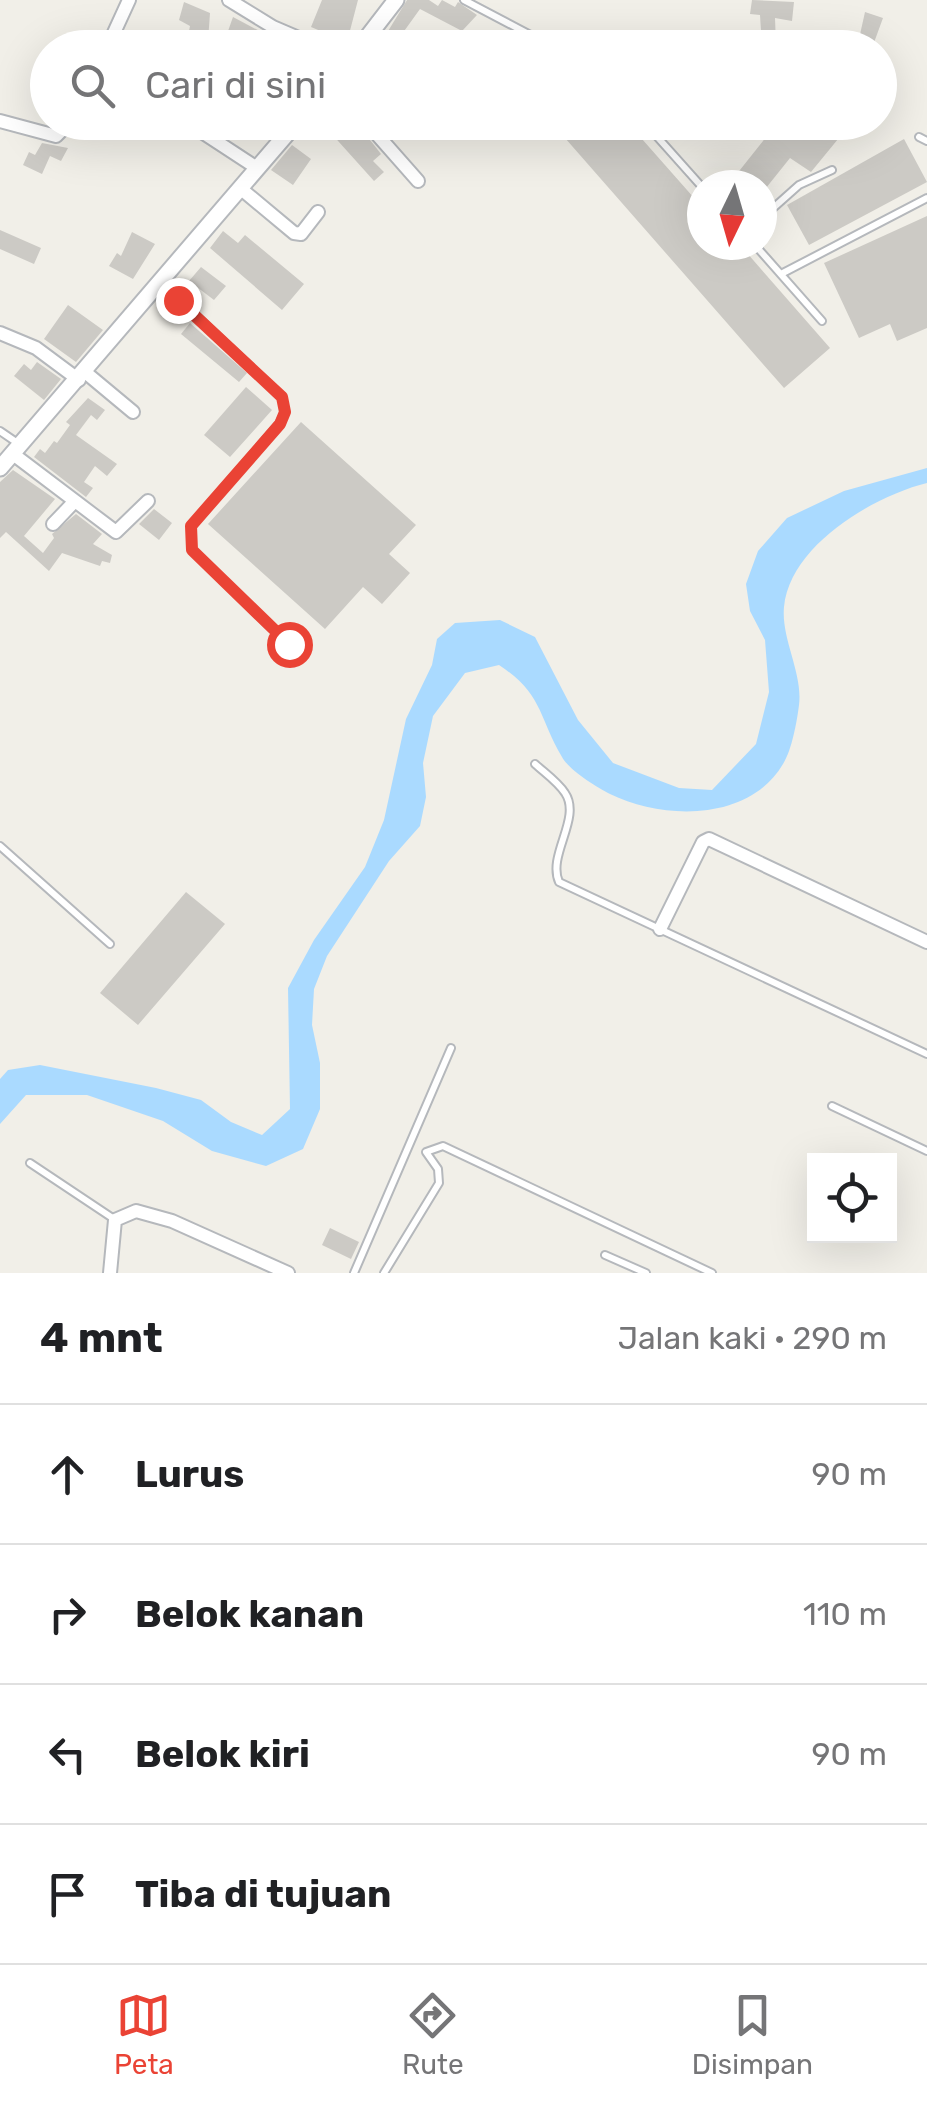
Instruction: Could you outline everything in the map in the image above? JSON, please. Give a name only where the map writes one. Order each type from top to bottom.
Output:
[{"type":"street","points":[[115,30],[130,0]]},
{"type":"street","points":[[229,0],[280,30]]},
{"type":"street","points":[[373,30],[396,0]]},
{"type":"street","points":[[0,121],[30,129]]},
{"type":"street","points":[[214,140],[257,168]]},
{"type":"street","points":[[0,468],[281,140]]},
{"type":"street","points":[[382,140],[418,181]]},
{"type":"street","points":[[240,188],[294,233],[300,234],[318,212]]},
{"type":"street","points":[[0,333],[36,348],[133,412]]},
{"type":"street","points":[[17,449],[74,502],[119,533],[148,501]]},
{"type":"street","points":[[53,524],[74,502]]},
{"type":"street","points":[[660,929],[702,842],[710,839],[927,942]]},
{"type":"street","points":[[110,1273],[115,1220],[144,1212],[288,1273]]},
{"type":"lane","points":[[464,0],[521,30]]},
{"type":"lane","points":[[660,140],[688,170]]},
{"type":"lane","points":[[777,205],[799,185],[832,170]]},
{"type":"lane","points":[[781,274],[927,198]]},
{"type":"lane","points":[[768,260],[822,321]]},
{"type":"lane","points":[[160,282],[282,397],[285,412],[280,424],[191,526],[189,539],[192,550],[289,644]]},
{"type":"lane","points":[[0,432],[17,449]]},
{"type":"lane","points":[[535,764],[566,794],[570,806],[556,869],[559,882],[927,1054]]},
{"type":"lane","points":[[0,846],[110,944]]},
{"type":"lane","points":[[354,1273],[451,1048]]},
{"type":"lane","points":[[832,1106],[927,1151]]},
{"type":"lane","points":[[384,1273],[439,1183],[438,1168],[426,1152],[442,1146],[712,1273]]},
{"type":"lane","points":[[30,1163],[115,1220]]},
{"type":"lane","points":[[606,1255],[646,1273]]},
{"type":"water","points":[[927,468],[927,483],[860,512],[818,544],[801,563],[784,607],[798,681],[795,727],[783,764],[768,783],[749,797],[727,806],[679,811],[631,803],[610,794],[565,762],[532,696],[513,676],[499,665],[465,673],[433,716],[423,763],[426,797],[420,826],[389,861],[327,956],[314,989],[312,1025],[320,1063],[320,1109],[303,1149],[266,1166],[212,1151],[163,1121],[87,1095],[26,1095],[0,1124],[0,1079],[8,1070],[40,1065],[201,1100],[231,1122],[262,1135],[290,1109],[288,988],[314,940],[365,867],[384,820],[406,719],[432,665],[437,639],[455,623],[500,620],[535,637],[578,720],[613,763],[679,788],[712,790],[756,744],[769,692],[765,640],[750,611],[746,584],[758,551],[787,518],[844,491]]},
{"type":"building","points":[[322,0],[358,0],[350,30],[311,27]]},
{"type":"building","points":[[407,0],[429,0],[438,6],[442,0],[455,7],[458,2],[477,15],[460,30],[420,9],[405,30],[389,30]]},
{"type":"building","points":[[752,0],[794,2],[792,21],[775,18],[775,30],[761,30],[760,15],[750,14]]},
{"type":"building","points":[[184,2],[210,13],[209,30],[189,30],[190,26],[179,20]]},
{"type":"building","points":[[865,12],[883,18],[879,30],[861,30]]},
{"type":"building","points":[[233,17],[258,30],[228,30]]},
{"type":"building","points":[[904,139],[927,182],[809,245],[787,205]]},
{"type":"building","points":[[337,140],[370,140],[381,154],[373,161],[384,172],[374,181]]},
{"type":"building","points":[[567,140],[643,140],[687,190],[687,260],[753,260],[830,348],[784,388]]},
{"type":"building","points":[[764,140],[837,140],[811,172],[790,158],[777,174],[777,170],[740,170]]},
{"type":"building","points":[[42,143],[68,148],[61,161],[50,156],[42,174],[23,165],[29,152],[35,155]]},
{"type":"building","points":[[292,145],[311,159],[293,185],[271,170]]},
{"type":"building","points":[[927,216],[927,328],[897,341],[890,324],[859,338],[824,263]]},
{"type":"building","points":[[0,230],[41,248],[34,264],[0,249]]},
{"type":"building","points":[[223,231],[238,243],[245,235],[304,284],[282,310],[210,248]]},
{"type":"building","points":[[132,232],[155,244],[133,279],[109,266],[117,253],[121,256]]},
{"type":"building","points":[[201,267],[226,286],[214,300],[189,281]]},
{"type":"building","points":[[68,305],[103,330],[76,362],[44,339]]},
{"type":"building","points":[[190,323],[247,373],[239,382],[181,334]]},
{"type":"building","points":[[37,362],[61,379],[44,400],[14,376],[24,364],[31,370]]},
{"type":"building","points":[[246,387],[272,410],[230,457],[204,435]]},
{"type":"building","points":[[88,398],[105,410],[97,420],[91,415],[76,435],[117,464],[107,476],[95,466],[84,482],[93,488],[86,497],[34,457],[40,449],[45,453],[54,441],[57,443],[70,425],[66,422]]},
{"type":"building","points":[[301,422],[416,525],[389,554],[410,573],[382,604],[363,587],[325,629],[208,524]]},
{"type":"building","points":[[13,470],[55,499],[24,536],[43,553],[54,538],[52,534],[76,514],[102,534],[93,544],[112,555],[110,563],[102,561],[100,566],[62,553],[49,571],[6,532],[0,538],[0,482]]},
{"type":"building","points":[[154,509],[172,523],[159,540],[139,524]]},
{"type":"building","points":[[186,892],[225,924],[138,1025],[100,993]]},
{"type":"building","points":[[330,1228],[359,1242],[351,1259],[322,1245]]},
{"type":"route","points":[[178,300],[285,404],[280,424],[191,526],[189,544],[289,644]]}]
